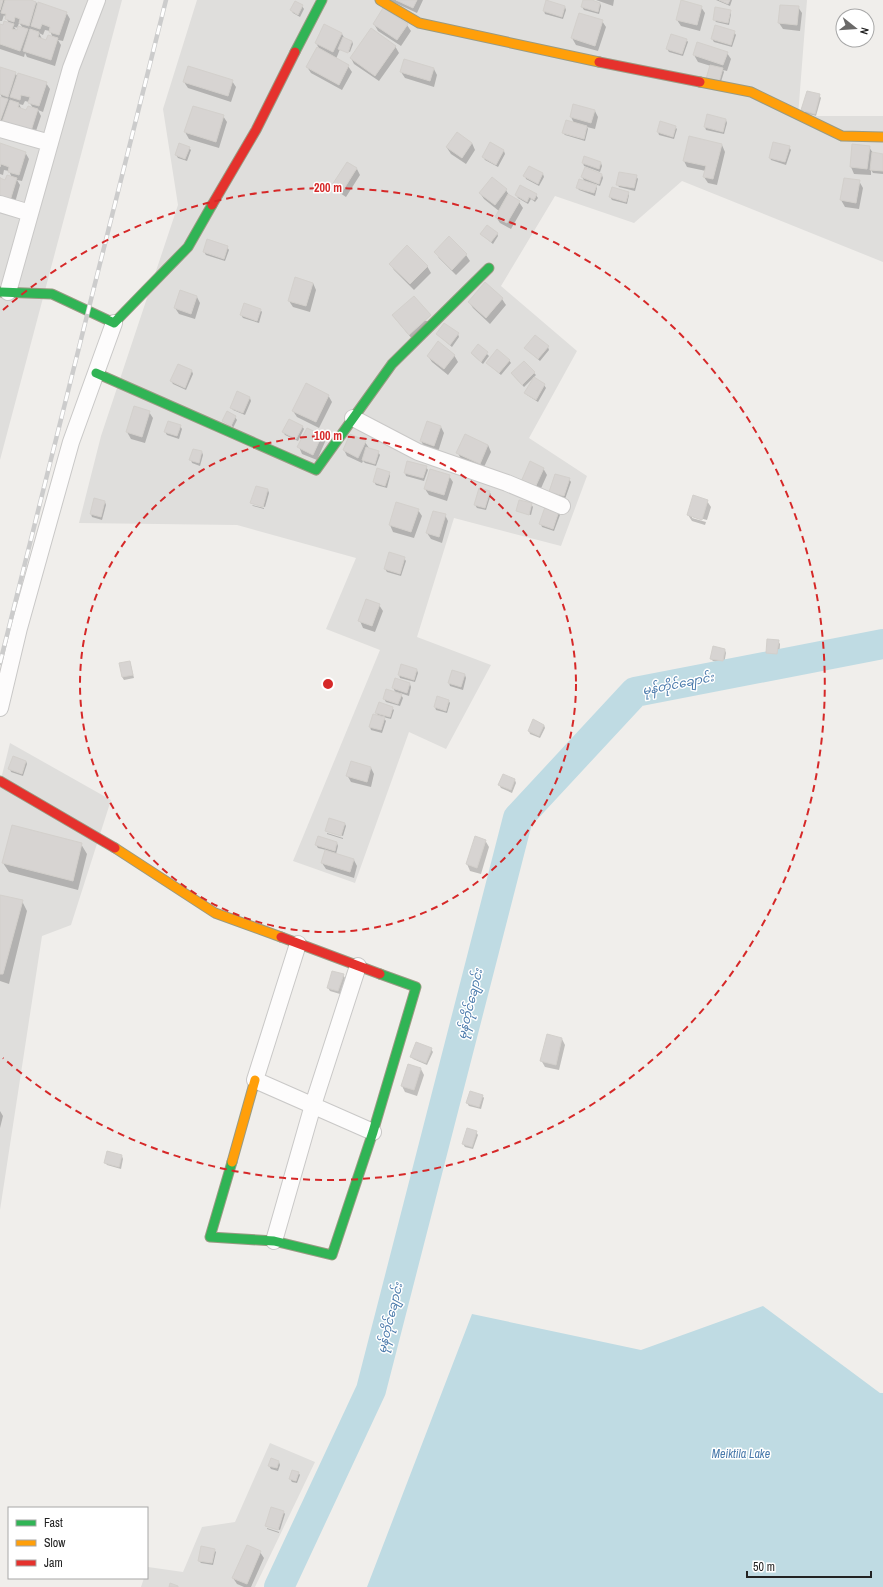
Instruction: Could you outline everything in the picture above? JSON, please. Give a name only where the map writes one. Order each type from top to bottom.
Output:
[{"type":"street","points":[[0,708],[19,628],[71,442],[114,323],[188,247],[256,130],[322,0]]},
{"type":"street","points":[[380,0],[419,23],[579,58],[751,92],[842,136],[883,137]]},
{"type":"street","points":[[92,1],[71,68],[30,213],[4,292],[52,294],[114,323]]},
{"type":"street","points":[[0,129],[50,143]]},
{"type":"street","points":[[0,204],[30,213]]},
{"type":"street","points":[[96,374],[316,470],[392,364],[489,268]]},
{"type":"street","points":[[353,418],[418,452],[506,483],[562,506]]},
{"type":"street","points":[[0,781],[124,853],[215,913],[416,987],[373,1132],[332,1255],[274,1241],[210,1237],[255,1080],[298,944]]},
{"type":"street","points":[[274,1241],[313,1105],[358,966]]},
{"type":"street","points":[[255,1080],[373,1132]]},
{"type":"shaded area","points":[[0,0],[122,0],[0,460]]},
{"type":"shaded area","points":[[197,0],[807,0],[798,116],[883,116],[883,262],[682,181],[634,223],[555,196],[501,286],[577,351],[529,438],[587,476],[561,546],[454,518],[417,637],[491,665],[446,749],[409,732],[355,883],[293,861],[380,650],[326,629],[356,558],[237,525],[79,523],[101,436],[178,205],[163,109]]},
{"type":"shaded area","points":[[10,743],[111,800],[71,925],[42,936],[0,1210],[0,783]]},
{"type":"shaded area","points":[[270,1443],[315,1462],[255,1587],[141,1587],[144,1579],[148,1579],[148,1567],[183,1572],[202,1527],[235,1522]]},
{"type":"water","name":"Meiktila Lake","points":[[763,1306],[880,1393],[883,1393],[883,1587],[367,1587],[472,1314],[641,1350]]},
{"type":"building","points":[[0,0],[3,0],[0,10]]},
{"type":"building","points":[[5,0],[31,0],[36,2],[29,26],[19,23],[20,19],[15,17],[14,22],[5,19],[6,14],[1,13]]},
{"type":"building","points":[[396,0],[417,0],[413,8]]},
{"type":"building","points":[[546,0],[565,6],[562,17],[543,11]]},
{"type":"building","points":[[583,0],[592,0],[600,3],[598,12],[581,7]]},
{"type":"building","points":[[681,0],[702,6],[697,25],[676,20]]},
{"type":"building","points":[[719,0],[730,0],[728,4]]},
{"type":"building","points":[[295,1],[303,5],[298,15],[290,10]]},
{"type":"building","points":[[38,2],[67,12],[59,35],[49,32],[50,27],[42,24],[40,29],[31,26]]},
{"type":"building","points":[[780,5],[799,6],[797,25],[778,23]]},
{"type":"building","points":[[715,7],[731,10],[728,23],[713,20]]},
{"type":"building","points":[[383,8],[408,24],[397,40],[373,24]]},
{"type":"building","points":[[579,13],[603,20],[595,46],[571,38]]},
{"type":"building","points":[[4,21],[14,24],[12,29],[17,30],[18,26],[28,29],[20,51],[0,44],[0,24],[3,25]]},
{"type":"building","points":[[324,24],[342,33],[333,52],[315,43]]},
{"type":"building","points":[[715,25],[735,31],[731,45],[711,39]]},
{"type":"building","points":[[371,28],[396,46],[375,76],[350,58]]},
{"type":"building","points":[[30,29],[39,32],[38,37],[46,40],[48,35],[58,38],[51,60],[23,51]]},
{"type":"building","points":[[671,34],[687,39],[682,54],[666,49]]},
{"type":"building","points":[[343,37],[352,41],[348,53],[338,49]]},
{"type":"building","points":[[697,42],[728,52],[723,65],[693,55]]},
{"type":"building","points":[[317,47],[349,65],[339,85],[306,67]]},
{"type":"building","points":[[404,59],[434,68],[430,81],[400,72]]},
{"type":"building","points":[[710,65],[723,68],[719,82],[706,79]]},
{"type":"building","points":[[188,66],[233,80],[228,96],[183,82]]},
{"type":"building","points":[[0,67],[16,72],[8,97],[0,94]]},
{"type":"building","points":[[18,73],[47,82],[39,106],[28,103],[30,97],[21,95],[20,100],[10,97]]},
{"type":"building","points":[[807,91],[820,94],[815,114],[801,110]]},
{"type":"building","points":[[0,97],[8,99],[0,121]]},
{"type":"building","points":[[10,100],[19,103],[18,107],[26,110],[28,106],[38,109],[31,131],[2,122]]},
{"type":"building","points":[[573,104],[595,110],[591,123],[570,117]]},
{"type":"building","points":[[193,106],[224,115],[216,142],[184,132]]},
{"type":"building","points":[[707,114],[726,119],[723,132],[704,127]]},
{"type":"building","points":[[566,120],[587,126],[584,139],[562,133]]},
{"type":"building","points":[[660,121],[676,126],[673,137],[657,132]]},
{"type":"building","points":[[457,132],[472,143],[462,158],[446,147]]},
{"type":"building","points":[[689,136],[722,144],[713,179],[703,177],[706,166],[683,161]]},
{"type":"building","points":[[490,142],[504,150],[496,165],[482,157]]},
{"type":"building","points":[[773,142],[790,146],[785,162],[769,158]]},
{"type":"building","points":[[0,143],[26,152],[19,175],[8,172],[9,167],[1,164],[0,167]]},
{"type":"building","points":[[179,143],[190,147],[185,159],[175,155]]},
{"type":"building","points":[[852,144],[870,146],[867,169],[850,167]]},
{"type":"building","points":[[872,152],[883,154],[883,171],[870,170]]},
{"type":"building","points":[[584,156],[601,162],[599,169],[582,163]]},
{"type":"building","points":[[347,162],[357,168],[342,192],[332,185]]},
{"type":"building","points":[[529,166],[543,173],[538,184],[523,176]]},
{"type":"building","points":[[585,167],[602,174],[599,184],[581,177]]},
{"type":"building","points":[[619,172],[637,175],[634,188],[616,185]]},
{"type":"building","points":[[7,175],[17,178],[10,201],[0,197],[0,178],[5,180]]},
{"type":"building","points":[[492,177],[507,189],[495,205],[479,193]]},
{"type":"building","points":[[844,178],[860,180],[856,203],[840,200]]},
{"type":"building","points":[[579,179],[597,185],[594,193],[576,188]]},
{"type":"building","points":[[520,185],[537,194],[534,200],[529,197],[527,202],[515,195]]},
{"type":"building","points":[[612,187],[629,192],[626,202],[609,197]]},
{"type":"building","points":[[508,194],[520,201],[507,223],[495,217]]},
{"type":"building","points":[[487,225],[498,233],[491,242],[480,234]]},
{"type":"building","points":[[449,236],[467,254],[452,270],[434,252]]},
{"type":"building","points":[[207,239],[228,246],[224,259],[203,252]]},
{"type":"building","points":[[407,245],[428,266],[410,284],[389,264]]},
{"type":"building","points":[[295,277],[313,283],[306,306],[288,301]]},
{"type":"building","points":[[485,282],[503,298],[486,318],[468,302]]},
{"type":"building","points":[[180,290],[197,296],[191,314],[174,308]]},
{"type":"building","points":[[414,296],[431,315],[409,335],[392,315]]},
{"type":"building","points":[[244,303],[261,309],[257,321],[240,315]]},
{"type":"building","points":[[444,323],[459,333],[450,345],[436,334]]},
{"type":"building","points":[[535,335],[549,346],[538,359],[524,348]]},
{"type":"building","points":[[438,341],[455,355],[444,369],[427,356]]},
{"type":"building","points":[[478,344],[488,352],[481,362],[471,353]]},
{"type":"building","points":[[497,349],[510,360],[499,373],[486,363]]},
{"type":"building","points":[[524,361],[535,372],[522,385],[511,373]]},
{"type":"building","points":[[178,364],[192,370],[185,388],[170,381]]},
{"type":"building","points":[[534,377],[545,384],[536,400],[524,393]]},
{"type":"building","points":[[306,383],[329,395],[316,422],[292,411]]},
{"type":"building","points":[[237,391],[250,397],[243,413],[230,408]]},
{"type":"building","points":[[134,406],[150,411],[142,437],[126,432]]},
{"type":"building","points":[[227,411],[236,416],[231,426],[222,421]]},
{"type":"building","points":[[289,419],[303,426],[296,439],[282,432]]},
{"type":"building","points":[[168,421],[181,425],[177,436],[164,432]]},
{"type":"building","points":[[427,421],[441,426],[434,446],[420,441]]},
{"type":"building","points":[[307,428],[322,435],[313,455],[297,447]]},
{"type":"building","points":[[350,434],[366,441],[358,458],[343,450]]},
{"type":"building","points":[[465,434],[488,445],[480,464],[456,453]]},
{"type":"building","points":[[366,447],[379,451],[375,464],[362,460]]},
{"type":"building","points":[[193,449],[202,451],[199,463],[189,460]]},
{"type":"building","points":[[407,461],[427,466],[423,478],[404,473]]},
{"type":"building","points":[[530,461],[544,468],[534,490],[520,484]]},
{"type":"building","points":[[377,468],[390,472],[385,486],[373,482]]},
{"type":"building","points":[[430,469],[450,475],[444,495],[424,489]]},
{"type":"building","points":[[555,474],[570,478],[564,496],[549,492]]},
{"type":"building","points":[[256,486],[268,489],[263,507],[250,503]]},
{"type":"building","points":[[479,488],[490,491],[485,508],[474,505]]},
{"type":"building","points":[[693,495],[708,500],[702,520],[687,515]]},
{"type":"building","points":[[94,498],[105,501],[101,517],[90,514]]},
{"type":"building","points":[[519,500],[532,503],[529,515],[516,511]]},
{"type":"building","points":[[396,502],[419,509],[411,532],[389,525]]},
{"type":"building","points":[[545,507],[559,511],[553,529],[539,524]]},
{"type":"building","points":[[433,511],[446,514],[439,537],[426,533]]},
{"type":"building","points":[[389,552],[405,557],[400,574],[384,569]]},
{"type":"building","points":[[366,599],[380,604],[372,626],[358,621]]},
{"type":"building","points":[[767,639],[779,640],[777,654],[766,653]]},
{"type":"building","points":[[713,646],[725,649],[723,661],[710,659]]},
{"type":"building","points":[[130,661],[133,675],[122,677],[119,663]]},
{"type":"building","points":[[401,664],[417,669],[414,680],[398,675]]},
{"type":"building","points":[[452,670],[465,674],[461,687],[448,683]]},
{"type":"building","points":[[395,678],[410,683],[407,693],[392,688]]},
{"type":"building","points":[[386,689],[402,694],[398,704],[383,699]]},
{"type":"building","points":[[437,696],[449,700],[446,711],[434,707]]},
{"type":"building","points":[[379,702],[393,707],[390,717],[375,713]]},
{"type":"building","points":[[373,714],[385,717],[381,730],[369,727]]},
{"type":"building","points":[[533,719],[544,725],[539,736],[528,731]]},
{"type":"building","points":[[13,756],[26,761],[22,774],[8,769]]},
{"type":"building","points":[[351,761],[371,767],[367,782],[346,776]]},
{"type":"building","points":[[503,774],[515,779],[511,790],[498,785]]},
{"type":"building","points":[[329,818],[345,823],[341,836],[325,831]]},
{"type":"building","points":[[12,825],[82,843],[73,881],[2,863]]},
{"type":"building","points":[[318,836],[337,842],[335,851],[315,845]]},
{"type":"building","points":[[475,836],[486,840],[477,868],[466,864]]},
{"type":"building","points":[[325,850],[354,859],[350,872],[321,863]]},
{"type":"building","points":[[0,895],[23,900],[3,974],[0,974]]},
{"type":"building","points":[[332,971],[344,974],[338,991],[327,988]]},
{"type":"building","points":[[547,1034],[562,1038],[556,1065],[540,1061]]},
{"type":"building","points":[[416,1042],[432,1048],[426,1063],[410,1057]]},
{"type":"building","points":[[408,1064],[421,1068],[414,1090],[401,1086]]},
{"type":"building","points":[[470,1091],[483,1095],[479,1107],[466,1103]]},
{"type":"building","points":[[467,1128],[477,1131],[472,1147],[462,1144]]},
{"type":"building","points":[[107,1151],[122,1155],[119,1167],[104,1163]]},
{"type":"building","points":[[271,1458],[279,1461],[277,1468],[268,1466]]},
{"type":"building","points":[[292,1470],[299,1472],[296,1481],[289,1479]]},
{"type":"building","points":[[271,1507],[284,1511],[278,1530],[265,1526]]},
{"type":"building","points":[[247,1545],[261,1551],[247,1584],[232,1578]]},
{"type":"building","points":[[201,1546],[215,1549],[212,1563],[198,1561]]},
{"type":"building","points":[[170,1583],[178,1586],[178,1587],[169,1587]]},
{"type":"waterway","name":"မုန်တိုင်ချောင်း","points":[[279,1587],[371,1390],[518,818],[635,692],[883,644]]},
{"type":"railway","points":[[0,663],[166,0]]},
{"type":"traffic: fast","points":[[295,52],[322,0]]},
{"type":"traffic: fast","points":[[0,292],[52,294],[114,323],[188,247],[212,205]]},
{"type":"traffic: fast","points":[[96,373],[316,470],[392,364],[489,268]]},
{"type":"traffic: fast","points":[[232,1162],[210,1237],[274,1241],[332,1255],[373,1132],[416,987],[380,974]]},
{"type":"traffic: slow","points":[[380,0],[419,23],[599,62]]},
{"type":"traffic: slow","points":[[700,82],[751,92],[842,136],[883,137]]},
{"type":"traffic: slow","points":[[115,848],[215,913],[281,937]]},
{"type":"traffic: slow","points":[[232,1162],[255,1080]]},
{"type":"traffic: jam","points":[[212,205],[256,130],[295,52]]},
{"type":"traffic: jam","points":[[599,62],[700,82]]},
{"type":"traffic: jam","points":[[0,781],[115,848]]},
{"type":"traffic: jam","points":[[281,937],[380,974]]}]
